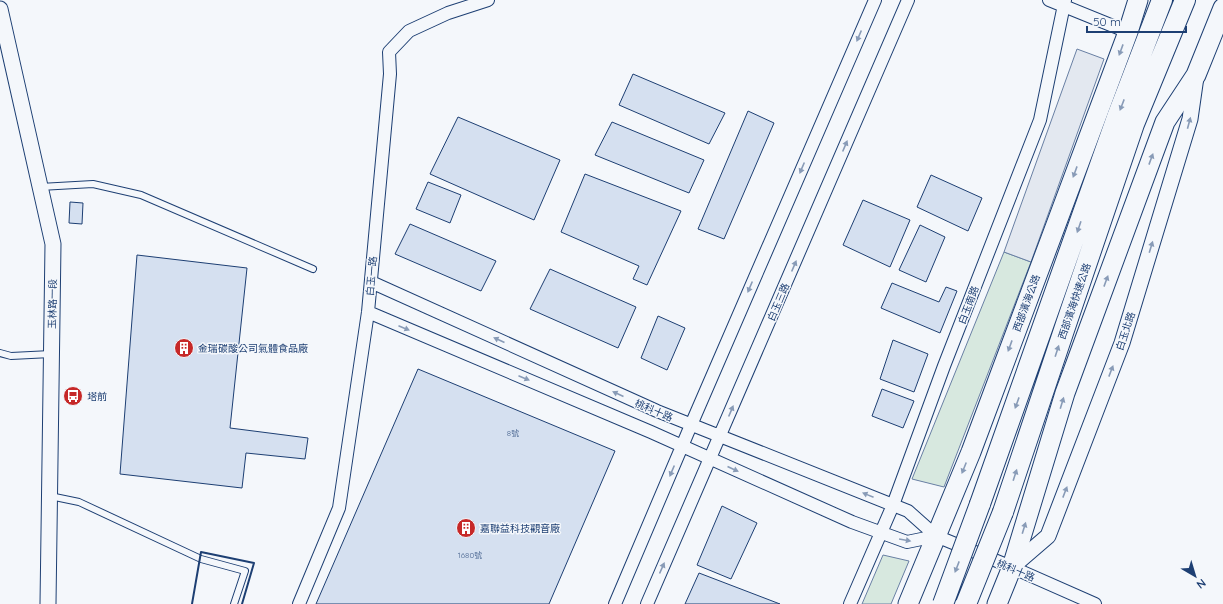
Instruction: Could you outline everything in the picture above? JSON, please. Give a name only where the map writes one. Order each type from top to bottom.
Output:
[{"type":"highway","name":"西部濱海快速公路","points":[[966,604],[1003,512],[1134,124],[1185,0]]},
{"type":"highway","name":"西部濱海快速公路","points":[[943,604],[1117,117],[1159,8]]},
{"type":"main road","name":"西部濱海公路","points":[[908,604],[974,444],[1128,32],[1138,0]]},
{"type":"main road","points":[[997,604],[1012,567],[1065,393],[1165,122],[1196,75],[1223,8]]},
{"type":"street","name":"白玉一路","points":[[299,604],[339,508],[368,312],[390,74],[389,52],[410,31],[448,14],[488,0]]},
{"type":"street","points":[[615,604],[875,0]]},
{"type":"street","name":"白玉三路","points":[[647,604],[908,0]]},
{"type":"street","points":[[1049,0],[1065,3],[1128,32]]},
{"type":"street","name":"白玉南路","points":[[850,604],[893,505],[944,366],[1040,120],[1065,3]]},
{"type":"street","name":"玉林路一段","points":[[0,9],[52,244],[50,602]]},
{"type":"street","name":"白玉北路","points":[[1012,567],[1048,536],[1122,343],[1190,119],[1196,75]]},
{"type":"street","name":"桃科十路","points":[[371,282],[657,411],[908,511],[936,536],[1012,567],[1095,604]]},
{"type":"street","points":[[368,312],[710,458],[852,522],[907,542],[936,536]]},
{"type":"lane","points":[[40,187],[93,184],[141,195],[313,269]]},
{"type":"lane","points":[[0,353],[11,356],[51,354]]},
{"type":"lane","points":[[50,496],[79,502],[201,559],[245,571],[234,604]]},
{"type":"shaded area","points":[[1077,49],[1104,59],[1031,262],[1004,252]]},
{"type":"shaded area","points":[[1004,252],[1031,262],[944,487],[912,479]]},
{"type":"shaded area","points":[[883,555],[909,561],[891,604],[862,604]]},
{"type":"building","points":[[633,74],[725,113],[709,144],[619,105]]},
{"type":"building","points":[[748,111],[774,123],[724,239],[698,229]]},
{"type":"building","points":[[458,117],[560,160],[534,220],[430,174]]},
{"type":"building","points":[[612,122],[704,160],[689,193],[595,155]]},
{"type":"building","points":[[585,174],[681,211],[647,285],[633,279],[639,266],[561,232]]},
{"type":"building","points":[[931,175],[982,198],[968,231],[917,207]]},
{"type":"building","points":[[428,182],[461,195],[450,223],[416,209]]},
{"type":"building","points":[[863,200],[910,220],[890,267],[843,245]]},
{"type":"building","points":[[70,202],[83,203],[82,224],[69,223]]},
{"type":"building","points":[[410,224],[496,261],[481,291],[395,254]]},
{"type":"building","points":[[920,225],[945,237],[926,282],[899,270]]},
{"type":"building","name":"金瑞碳酸公司氣體食品廠","points":[[137,255],[247,268],[230,428],[308,438],[305,459],[246,453],[242,488],[120,474]]},
{"type":"building","points":[[550,269],[636,307],[618,348],[530,309]]},
{"type":"building","points":[[892,283],[939,302],[946,287],[957,291],[940,333],[881,308]]},
{"type":"building","points":[[658,316],[685,328],[667,370],[641,358]]},
{"type":"building","points":[[893,340],[928,354],[914,392],[880,379]]},
{"type":"building","name":"嘉聯益科技觀音廠","points":[[418,369],[615,451],[549,604],[316,604]]},
{"type":"building","points":[[882,389],[914,401],[903,428],[872,416]]},
{"type":"building","points":[[722,506],[757,523],[731,579],[697,565]]},
{"type":"building","points":[[699,573],[780,604],[685,604]]},
{"type":"wall","points":[[192,604],[201,552],[254,563],[242,604]]},
{"type":"place","name":"金瑞碳酸公司氣體食品廠","points":[[184,348]]},
{"type":"place","name":"塔前","points":[[73,396]]},
{"type":"place","name":"嘉聯益科技觀音廠","points":[[466,528]]}]
